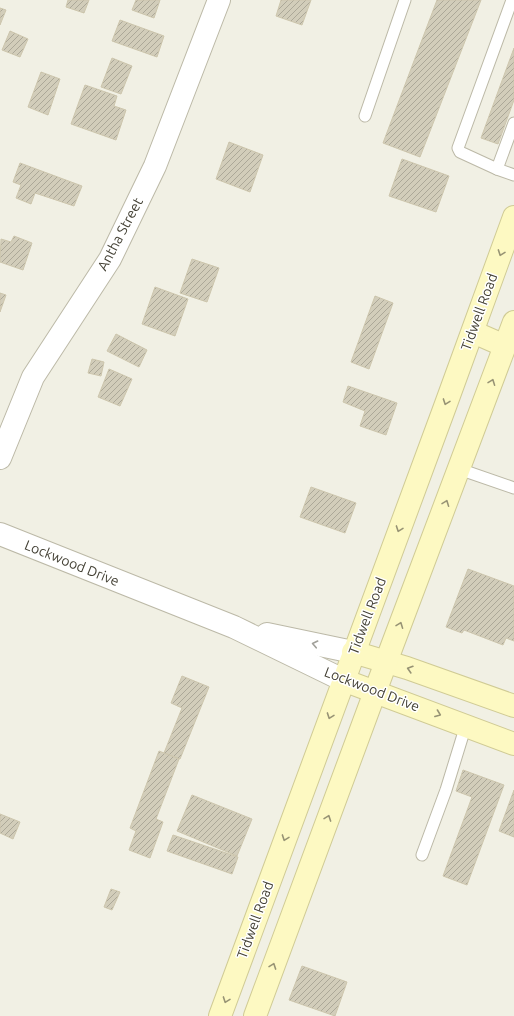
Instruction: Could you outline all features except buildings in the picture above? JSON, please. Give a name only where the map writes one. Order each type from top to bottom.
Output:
[{"type":"main road","name":"Tidwell Road","points":[[220,1016],[353,652],[473,332],[514,217]]},
{"type":"main road","points":[[255,1016],[375,691],[514,322]]},
{"type":"main road","points":[[473,332],[506,346]]},
{"type":"main road","name":"Lockwood Drive","points":[[353,652],[513,703]]},
{"type":"main road","name":"Lockwood Drive","points":[[343,680],[514,744]]},
{"type":"main road","points":[[235,976],[265,987]]},
{"type":"street","name":"Antha Street","points":[[0,458],[33,377],[110,259],[155,166],[219,0]]},
{"type":"street","name":"Lockwood Drive","points":[[0,534],[234,627],[343,680]]},
{"type":"street","name":"Lockwood Drive","points":[[234,627],[353,652]]},
{"type":"lane","points":[[365,116],[405,0]]},
{"type":"lane","points":[[512,0],[458,148],[460,152],[514,175]]},
{"type":"lane","points":[[498,169],[514,123]]},
{"type":"lane","points":[[459,469],[514,488]]},
{"type":"lane","points":[[422,855],[446,790],[466,725]]}]
